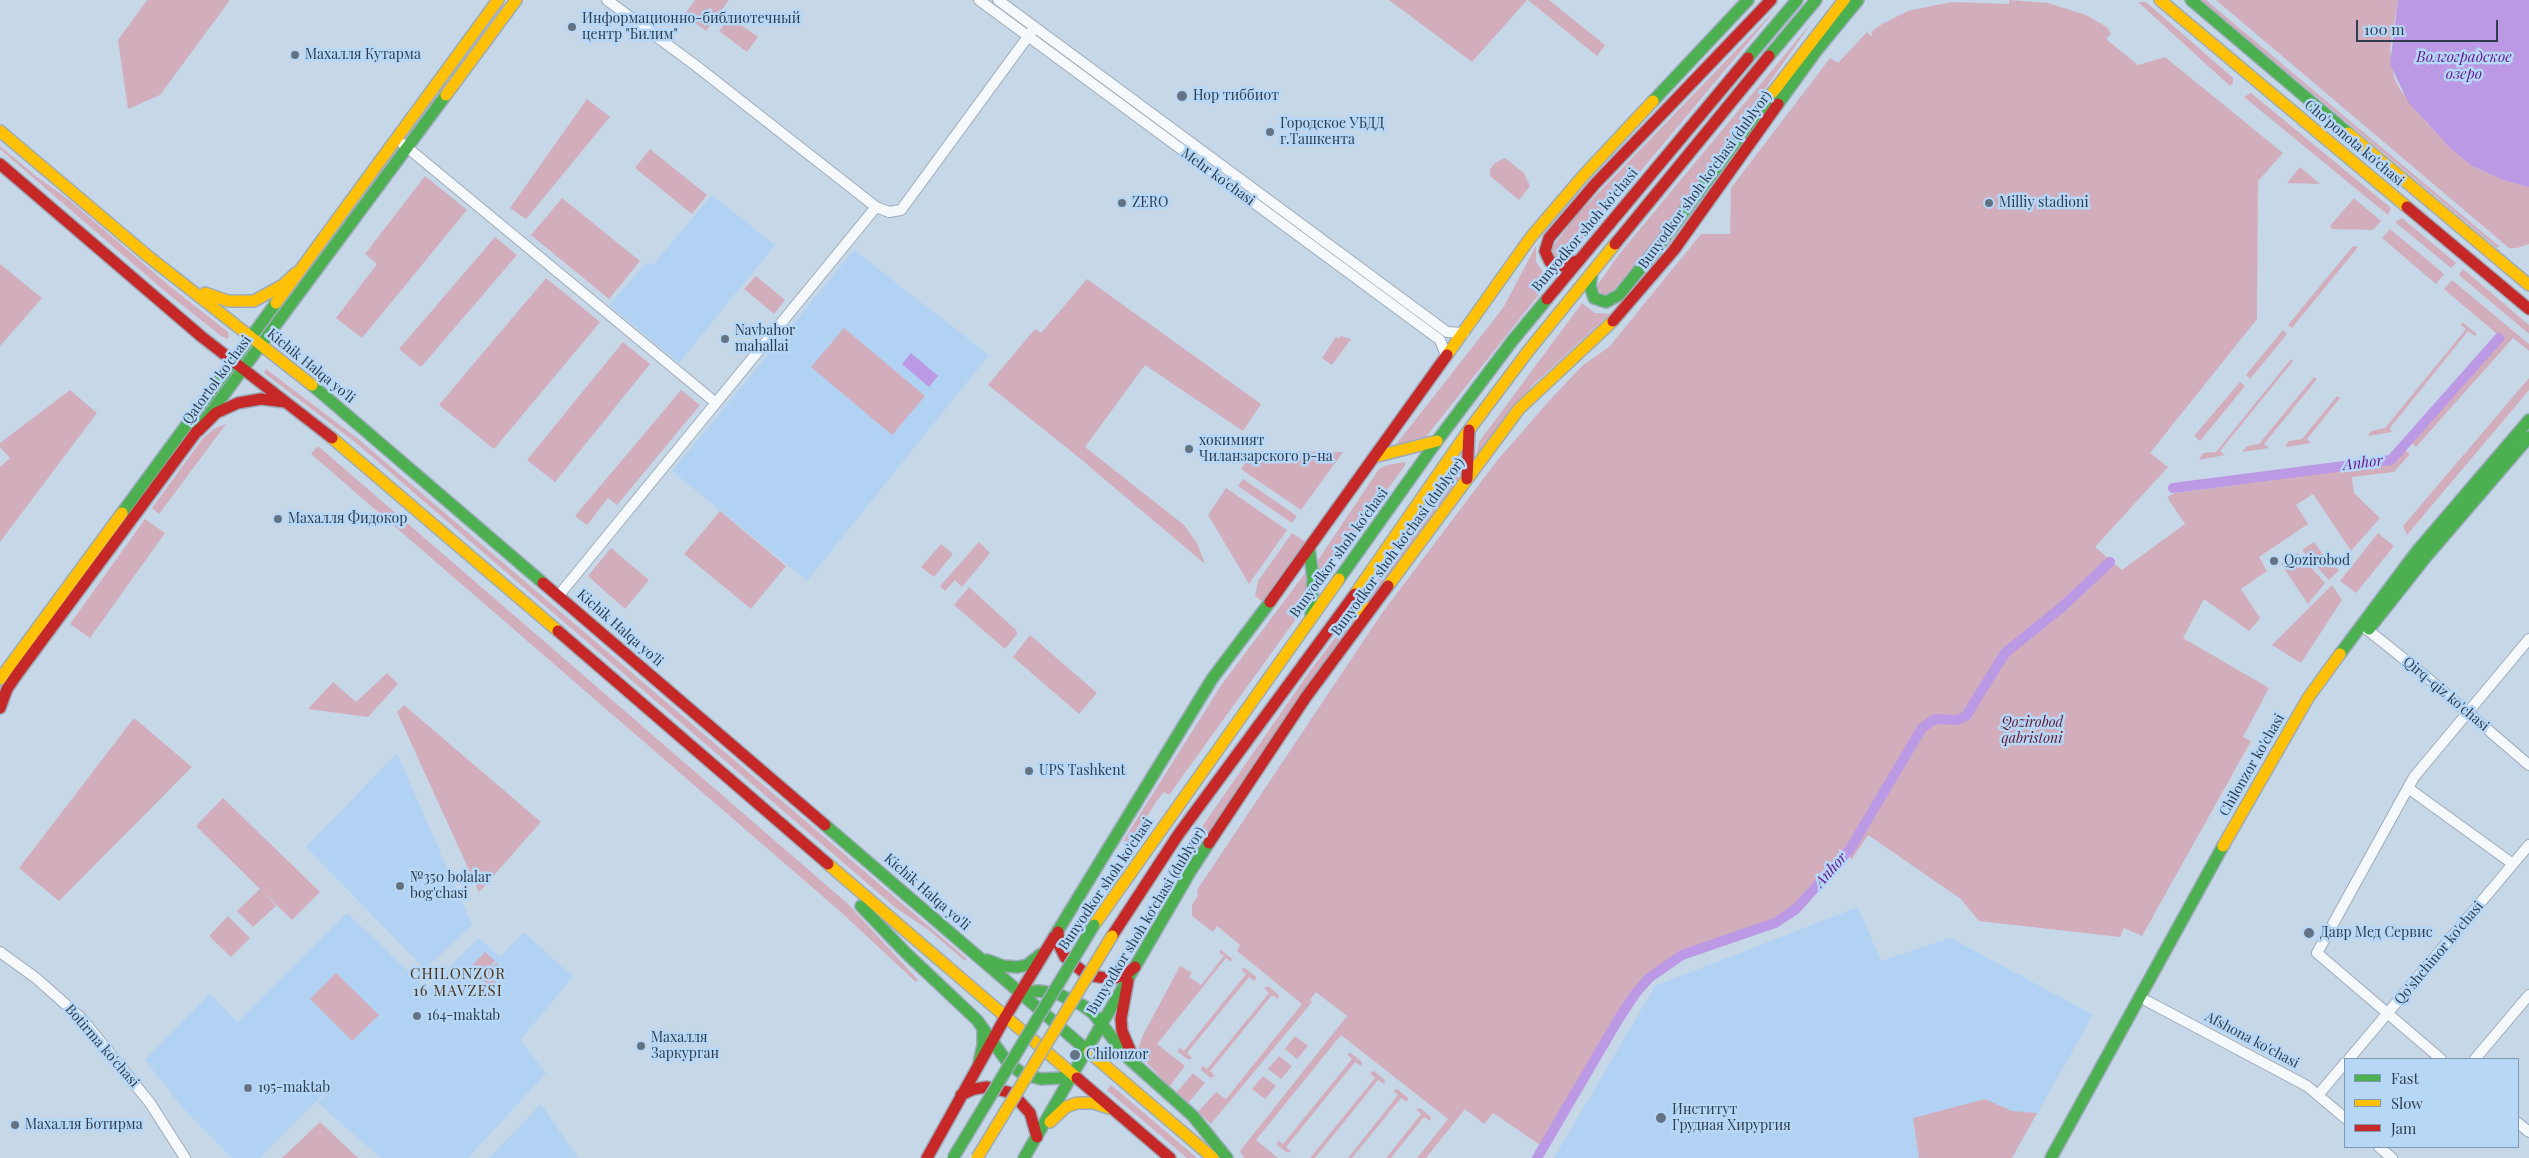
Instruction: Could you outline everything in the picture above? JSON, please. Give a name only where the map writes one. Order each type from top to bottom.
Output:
[{"type":"main road","name":"Qatortol ko'chasi","points":[[0,708],[12,682],[51,620],[232,360],[498,0]]},
{"type":"main road","name":"Qatortol ko'chasi","points":[[0,679],[51,620],[198,431],[516,0]]},
{"type":"main road","points":[[927,1158],[979,1062],[1020,992],[1212,680],[1531,238],[1557,206],[1748,0]]},
{"type":"main road","points":[[1577,261],[1563,266],[1550,262],[1545,251],[1549,238],[1595,184],[1771,0]]},
{"type":"main road","name":"Bunyodkor shoh ko'chasi","points":[[953,1158],[1094,925],[1437,441],[1513,340],[1577,261],[1797,0]]},
{"type":"main road","points":[[977,1158],[1112,936],[1178,835],[1334,623],[1469,430],[1592,273],[1727,106],[1816,0]]},
{"type":"main road","points":[[1592,273],[1590,286],[1594,298],[1606,302],[1619,295],[1660,244],[1809,42],[1844,0]]},
{"type":"main road","name":"Bunyodkor shoh koʻchasi (dublyor)","points":[[1024,1158],[1190,872],[1306,697],[1519,410],[1622,312],[1674,250],[1817,50],[1858,0]]},
{"type":"main road","name":"Cho'ponota ko'chasi","points":[[2160,0],[2529,309]]},
{"type":"main road","name":"Cho'ponota ko'chasi","points":[[2191,0],[2529,285]]},
{"type":"main road","name":"Kichik Halqa yo'li","points":[[0,132],[188,287],[262,344],[559,595],[1213,1158]]},
{"type":"main road","points":[[0,138],[32,165],[71,191]]},
{"type":"main road","points":[[0,164],[148,292],[232,360],[354,454],[1170,1158]]},
{"type":"main road","points":[[2478,267],[2490,264],[2491,252]]},
{"type":"main road","points":[[188,287],[228,301],[247,302],[268,294],[296,273]]},
{"type":"main road","points":[[198,431],[216,413],[242,402],[261,399],[288,404]]},
{"type":"main road","name":"Chilonzor ko'chasi","points":[[2051,1158],[2294,737],[2364,628],[2417,551],[2529,420]]},
{"type":"main road","points":[[1467,479],[1469,430]]},
{"type":"main road","name":"Chilonzor ko'chasi","points":[[2364,628],[2529,436]]},
{"type":"main road","points":[[1374,456],[1437,441]]},
{"type":"main road","points":[[1309,548],[1313,578],[1312,617]]},
{"type":"main road","points":[[1334,623],[1371,607]]},
{"type":"main road","points":[[784,825],[906,953],[963,1005],[1008,1063],[1023,1074],[1050,1080],[1073,1074]]},
{"type":"main road","points":[[885,912],[918,928],[967,967],[974,962],[970,949]]},
{"type":"main road","points":[[970,949],[996,964],[1018,967],[1035,960],[1055,936]]},
{"type":"main road","points":[[1055,936],[1065,957],[1087,975],[1112,979],[1125,975],[1136,966]]},
{"type":"main road","points":[[1128,981],[1122,1007],[1122,1031],[1142,1071]]},
{"type":"main road","points":[[1020,992],[1045,992],[1064,996],[1082,1005],[1103,1024],[1128,1058],[1193,1116],[1227,1158]]},
{"type":"main road","name":"Chilonzor ko'chasi","points":[[2060,1158],[2143,999]]},
{"type":"main road","points":[[979,1062],[983,1046],[983,1029]]},
{"type":"main road","points":[[961,1095],[974,1089],[987,1087],[1012,1093],[1030,1113],[1035,1125],[1036,1137]]},
{"type":"main road","points":[[1036,1137],[1061,1111],[1072,1104],[1088,1102],[1116,1111]]},
{"type":"street","points":[[607,0],[695,64],[805,153],[876,207],[889,212],[901,210],[1039,30]]},
{"type":"street","name":"Mehr ko'chasi","points":[[978,0],[1191,157],[1444,336]]},
{"type":"street","name":"Mehr ko'chasi","points":[[998,0],[1198,148],[1444,336]]},
{"type":"street","points":[[1176,146],[1183,137]]},
{"type":"street","points":[[396,138],[716,403]]},
{"type":"street","points":[[1191,157],[1198,148]]},
{"type":"street","points":[[559,595],[876,207]]},
{"type":"street","points":[[1444,361],[1444,336],[1464,333]]},
{"type":"street","name":"Qirq-qiz ko'chasi","points":[[2364,628],[2529,765]]},
{"type":"street","points":[[2439,1058],[2317,953],[2421,767],[2529,638]]},
{"type":"street","points":[[2408,788],[2513,864]]},
{"type":"street","name":"Qo'shchinor ko'chasi","points":[[2350,1058],[2529,845]]},
{"type":"street","name":"Botirma ko'chasi","points":[[0,952],[36,978],[82,1019],[150,1103],[185,1158]]},
{"type":"street","points":[[2476,1058],[2529,995]]},
{"type":"street","name":"Afshona ko'chasi","points":[[2143,999],[2294,1079],[2319,1094],[2344,1117]]},
{"type":"street","points":[[2319,1094],[2344,1065]]},
{"type":"street","points":[[2519,1124],[2529,1132]]},
{"type":"street","points":[[2380,1148],[2392,1158]]},
{"type":"shaded area","points":[[712,195],[775,245],[679,363],[609,305],[647,262],[652,266]]},
{"type":"shaded area","points":[[854,250],[989,355],[807,581],[672,471]]},
{"type":"shaded area","name":"№350 bolalar bog'chasi","points":[[397,753],[472,925],[425,969],[306,847]]},
{"type":"shaded area","points":[[1858,907],[1881,961],[1951,938],[2093,1015],[2012,1158],[1554,1158],[1655,986]]},
{"type":"shaded area","name":"164-maktab","points":[[347,913],[427,989],[479,938],[500,957],[524,932],[573,977],[520,1040],[546,1073],[468,1158],[381,1158],[318,1103],[339,1079],[260,1158],[232,1158],[181,1106],[145,1060],[210,994],[237,1022]]},
{"type":"shaded area","points":[[541,1104],[578,1158],[489,1158]]},
{"type":"green space","points":[[147,0],[230,0],[160,95],[128,109],[118,40]]},
{"type":"green space","points":[[695,0],[729,0],[706,31],[684,15]]},
{"type":"green space","points":[[1389,0],[1527,0],[1472,62]]},
{"type":"green space","points":[[1528,0],[1549,0],[1605,45],[1597,56]]},
{"type":"green space","name":"Qozirobod qabristoni","points":[[2009,0],[2048,3],[2086,15],[2107,27],[2111,34],[2106,39],[2138,65],[2165,57],[2283,153],[2258,181],[2257,319],[2150,453],[2168,467],[2095,547],[2122,570],[2185,524],[2167,497],[2175,493],[2393,464],[2405,450],[2410,454],[2394,472],[2352,477],[2354,493],[2380,518],[2351,551],[2313,494],[2296,505],[2308,524],[2259,557],[2267,571],[2241,589],[2260,618],[2249,631],[2204,599],[2183,638],[2269,688],[2243,737],[2251,741],[2142,936],[2124,928],[2120,937],[1979,921],[1961,899],[1868,835],[1852,859],[1838,848],[1842,857],[1804,901],[1786,916],[1775,923],[1682,955],[1649,978],[1635,994],[1618,1020],[1543,1147],[1493,1113],[1484,1124],[1465,1109],[1426,1158],[1417,1158],[1448,1119],[1341,1035],[1256,1140],[1278,1158],[1244,1158],[1240,1151],[1347,1016],[1316,992],[1310,1000],[1312,1002],[1211,1124],[1198,1112],[1216,1092],[1226,1099],[1302,1004],[1237,951],[1240,945],[1217,926],[1213,932],[1192,916],[1192,905],[1198,896],[1197,890],[1382,613],[1496,462],[1583,365],[1609,347],[1701,234],[1730,234],[1731,188],[1830,58],[1838,63],[1867,32],[1871,36],[1873,34],[1871,32],[1882,24],[1908,11],[1951,2],[2009,4]]},
{"type":"green space","points":[[2201,0],[2206,0],[2499,246],[2497,248]]},
{"type":"green space","points":[[2216,0],[2398,0],[2390,49],[2394,78],[2401,91],[2430,127],[2472,166],[2503,180],[2529,187],[2529,244],[2517,248],[2509,248]]},
{"type":"green space","points":[[2138,2],[2146,2],[2233,78],[2233,83],[2230,86]]},
{"type":"green space","points":[[1777,8],[1593,228],[1564,260],[1558,261],[1552,248],[1576,216]]},
{"type":"green space","points":[[730,17],[758,37],[747,52],[719,31]]},
{"type":"green space","points":[[1812,22],[1675,217],[1606,299],[1596,287],[1620,253]]},
{"type":"green space","points":[[2251,93],[2391,208],[2388,215],[2244,97]]},
{"type":"green space","points":[[587,99],[610,117],[526,219],[510,208]]},
{"type":"green space","points":[[0,146],[37,177],[68,199],[172,288],[228,332],[229,337],[227,339],[221,336],[167,293],[0,149]]},
{"type":"green space","points":[[650,149],[707,195],[692,214],[635,168]]},
{"type":"green space","points":[[1505,158],[1524,173],[1530,186],[1519,200],[1490,176],[1490,169],[1495,163]]},
{"type":"green space","points":[[2300,167],[2320,184],[2287,183]]},
{"type":"green space","points":[[425,176],[467,210],[362,338],[336,318],[377,264],[365,254]]},
{"type":"green space","points":[[562,198],[640,261],[609,299],[531,235]]},
{"type":"green space","points":[[2354,198],[2381,221],[2373,230],[2332,229],[2330,226]]},
{"type":"green space","points":[[2402,218],[2456,263],[2451,268],[2395,222]]},
{"type":"green space","points":[[2390,229],[2444,274],[2436,284],[2382,238]]},
{"type":"green space","points":[[495,237],[517,255],[421,367],[399,349]]},
{"type":"green space","points":[[1536,246],[1536,262],[1544,273],[1552,278],[1425,438],[1394,447],[1503,308]]},
{"type":"green space","points":[[2353,246],[2358,247],[2292,328],[2288,325]]},
{"type":"green space","points":[[0,264],[42,298],[0,346]]},
{"type":"green space","points":[[2463,269],[2529,325],[2529,334],[2459,275]]},
{"type":"green space","points":[[756,276],[785,300],[774,314],[744,289]]},
{"type":"green space","points":[[546,278],[600,322],[494,449],[439,405]]},
{"type":"green space","points":[[1087,279],[1261,404],[1243,431],[1145,365],[1085,447],[1184,525],[1197,543],[1205,564],[1077,456],[988,385],[1035,329],[1041,333]]},
{"type":"green space","points":[[2452,280],[2529,344],[2529,351],[2513,338],[2416,447],[2411,442],[2495,346],[2491,342],[2497,334],[2444,289]]},
{"type":"green space","points":[[1582,303],[1595,313],[1610,314],[1532,386],[1476,456],[1479,442]]},
{"type":"green space","points":[[2462,322],[2477,334],[2475,336],[2468,331],[2390,428],[2392,432],[2368,436],[2371,431],[2385,428],[2466,329],[2461,325]]},
{"type":"green space","points":[[844,328],[925,396],[892,435],[811,367]]},
{"type":"green space","points":[[2283,330],[2287,334],[2250,379],[2246,375]]},
{"type":"green space","points":[[1340,336],[1351,339],[1332,365],[1322,358],[1336,337],[1339,339]]},
{"type":"green space","points":[[623,342],[650,364],[555,482],[527,460]]},
{"type":"green space","points":[[2291,359],[2293,361],[2220,451],[2225,455],[2199,460],[2203,453],[2216,452]]},
{"type":"green space","points":[[266,369],[357,438],[967,959],[965,961],[930,931],[896,908],[355,442],[264,373]]},
{"type":"green space","points":[[2314,377],[2317,379],[2264,444],[2269,448],[2242,452],[2247,446],[2259,444]]},
{"type":"green space","points":[[2529,378],[2529,390],[2407,535],[2403,526]]},
{"type":"green space","points":[[2240,382],[2245,386],[2200,441],[2194,436]]},
{"type":"green space","points":[[70,390],[97,413],[0,542],[0,467],[10,458],[0,447],[0,443]]},
{"type":"green space","points":[[681,390],[700,405],[617,505],[608,498],[587,525],[575,516]]},
{"type":"green space","points":[[2337,396],[2340,398],[2307,439],[2311,443],[2285,447],[2289,441],[2302,439]]},
{"type":"green space","points":[[226,424],[159,514],[152,508],[203,438],[214,429]]},
{"type":"green space","points":[[318,446],[847,903],[918,980],[916,982],[842,913],[311,454]]},
{"type":"green space","points":[[1254,451],[1343,452],[1301,510],[1241,469]]},
{"type":"green space","points":[[1405,462],[1406,464],[1320,581],[1318,560],[1379,469],[1387,465]]},
{"type":"green space","points":[[1457,470],[1459,478],[1371,601],[1358,606]]},
{"type":"green space","points":[[1243,479],[1297,516],[1292,523],[1238,486]]},
{"type":"green space","points":[[1226,488],[1287,530],[1249,584],[1208,515]]},
{"type":"green space","points":[[720,511],[786,566],[751,609],[684,554]]},
{"type":"green space","points":[[145,519],[165,533],[90,638],[70,624]]},
{"type":"green space","points":[[1292,533],[1306,542],[1263,602],[1255,596],[1258,581]]},
{"type":"green space","points":[[2378,533],[2394,546],[2356,593],[2340,581]]},
{"type":"green space","points":[[979,542],[990,553],[962,587],[955,580],[945,591],[940,586]]},
{"type":"green space","points":[[2314,542],[2333,568],[2335,567],[2339,570],[2329,580],[2302,550]]},
{"type":"green space","points":[[941,544],[953,554],[934,577],[921,567]]},
{"type":"green space","points":[[611,548],[649,580],[625,609],[588,576]]},
{"type":"green space","points":[[2298,553],[2325,583],[2308,604],[2281,564]]},
{"type":"green space","points":[[1306,572],[1307,601],[1301,612],[1169,795],[1164,792],[1131,841],[1123,841],[1222,684]]},
{"type":"green space","points":[[2332,585],[2342,600],[2301,663],[2272,645]]},
{"type":"green space","points":[[969,587],[1016,630],[1017,634],[1005,649],[954,605]]},
{"type":"green space","points":[[1348,629],[1190,868],[1181,857],[1310,671],[1338,634]]},
{"type":"green space","points":[[1030,635],[1097,693],[1079,714],[1013,657]]},
{"type":"green space","points":[[387,673],[398,684],[368,717],[308,709],[333,682],[356,702]]},
{"type":"green space","points":[[404,705],[541,822],[479,892],[397,712]]},
{"type":"green space","points":[[134,718],[192,767],[59,901],[19,868]]},
{"type":"green space","points":[[223,798],[320,892],[292,920],[262,891],[276,906],[253,927],[237,911],[260,889],[196,826]]},
{"type":"green space","points":[[228,916],[250,938],[231,957],[209,936]]},
{"type":"green space","points":[[1221,950],[1232,959],[1231,962],[1226,958],[1157,1044],[1185,1066],[1169,1087],[1137,1052],[1143,1035],[1180,966],[1192,973],[1189,977],[1201,985],[1224,956],[1219,952]]},
{"type":"green space","points":[[485,952],[495,961],[479,977],[470,968]]},
{"type":"green space","points":[[496,963],[506,972],[490,988],[480,978]]},
{"type":"green space","points":[[1245,968],[1256,977],[1255,981],[1249,977],[1187,1053],[1192,1058],[1189,1060],[1178,1052],[1179,1047],[1184,1051],[1246,974],[1241,969]]},
{"type":"green space","points":[[336,973],[379,1015],[352,1041],[310,999]]},
{"type":"green space","points":[[1268,986],[1279,995],[1278,999],[1272,995],[1210,1071],[1215,1076],[1211,1078],[1201,1070],[1202,1065],[1207,1069],[1269,993],[1264,988]]},
{"type":"green space","points":[[1295,1036],[1308,1046],[1297,1059],[1285,1049]]},
{"type":"green space","points":[[1351,1053],[1362,1062],[1361,1066],[1355,1062],[1286,1147],[1291,1151],[1288,1153],[1277,1145],[1278,1140],[1283,1144],[1352,1059],[1347,1054]]},
{"type":"green space","points":[[1279,1056],[1292,1066],[1281,1079],[1268,1069]]},
{"type":"green space","points":[[1374,1071],[1385,1080],[1384,1084],[1378,1080],[1315,1158],[1310,1158],[1375,1078],[1370,1073]]},
{"type":"green space","points":[[1193,1073],[1205,1083],[1188,1103],[1176,1093]]},
{"type":"green space","points":[[1263,1076],[1276,1086],[1265,1099],[1252,1089]]},
{"type":"green space","points":[[1111,1085],[1197,1158],[1187,1158],[1107,1090]]},
{"type":"green space","points":[[1397,1089],[1408,1098],[1407,1102],[1401,1098],[1352,1158],[1348,1158],[1398,1095],[1393,1091]]},
{"type":"green space","points":[[1985,1099],[2012,1111],[2037,1113],[2012,1158],[1919,1158],[1913,1118]]},
{"type":"green space","points":[[1420,1108],[1431,1117],[1430,1121],[1424,1117],[1391,1158],[1386,1158],[1421,1114],[1416,1109]]},
{"type":"green space","points":[[320,1122],[358,1158],[282,1158]]},
{"type":"water","name":"Волгоградское озеро","points":[[2398,0],[2529,0],[2529,187],[2503,180],[2472,166],[2450,148],[2408,102],[2390,64]]},
{"type":"water","points":[[911,353],[938,376],[929,387],[902,364]]},
{"type":"waterway","name":"Anhor","points":[[2173,488],[2391,460],[2499,338]]},
{"type":"waterway","name":"Anhor","points":[[1537,1158],[1618,1020],[1635,994],[1649,978],[1682,955],[1775,923],[1796,909],[1850,849],[1922,728],[1935,719],[1957,720],[1966,716],[2005,653],[2062,607],[2110,562]]},
{"type":"traffic: fast","points":[[1653,101],[1748,0]]},
{"type":"traffic: fast","points":[[1748,58],[1797,0]]},
{"type":"traffic: fast","points":[[1769,56],[1816,0]]},
{"type":"traffic: fast","points":[[1778,104],[1817,50],[1858,0]]},
{"type":"traffic: fast","points":[[2191,0],[2348,133]]},
{"type":"traffic: fast","points":[[1592,273],[1590,286],[1594,298],[1606,302],[1619,295],[1660,244],[1773,92]]},
{"type":"traffic: fast","points":[[197,431],[446,95]]},
{"type":"traffic: fast","points":[[1339,579],[1437,441],[1513,340],[1547,299]]},
{"type":"traffic: fast","points":[[122,513],[276,303]]},
{"type":"traffic: fast","points":[[312,385],[543,583]]},
{"type":"traffic: fast","points":[[2340,654],[2417,551],[2529,420]]},
{"type":"traffic: fast","points":[[2369,629],[2426,557],[2529,437]]},
{"type":"traffic: fast","points":[[1309,548],[1313,578],[1311,617]]},
{"type":"traffic: fast","points":[[1054,937],[1212,679],[1270,602]]},
{"type":"traffic: fast","points":[[825,825],[1089,1052]]},
{"type":"traffic: fast","points":[[1024,1158],[1190,872],[1209,843]]},
{"type":"traffic: fast","points":[[2051,1158],[2223,846]]},
{"type":"traffic: fast","points":[[861,906],[906,953],[977,1020],[1008,1063],[1023,1074],[1041,1079],[1061,1078],[1073,1074]]},
{"type":"traffic: fast","points":[[953,1158],[1094,925]]},
{"type":"traffic: fast","points":[[987,960],[1003,966],[1018,967],[1027,965],[1041,954]]},
{"type":"traffic: fast","points":[[1020,992],[1039,991],[1058,994],[1082,1005],[1093,1013],[1128,1058],[1193,1116],[1227,1158]]},
{"type":"traffic: fast","points":[[979,1062],[983,1045],[983,1029]]},
{"type":"traffic: slow","points":[[276,303],[498,0]]},
{"type":"traffic: slow","points":[[446,95],[516,0]]},
{"type":"traffic: slow","points":[[1773,92],[1844,0]]},
{"type":"traffic: slow","points":[[2160,0],[2407,207]]},
{"type":"traffic: slow","points":[[1447,355],[1531,237],[1583,176],[1653,101]]},
{"type":"traffic: slow","points":[[0,131],[149,257],[312,385]]},
{"type":"traffic: slow","points":[[2348,133],[2529,285]]},
{"type":"traffic: slow","points":[[1355,594],[1469,430],[1529,350],[1615,244]]},
{"type":"traffic: slow","points":[[205,293],[228,301],[254,301],[283,285],[296,273]]},
{"type":"traffic: slow","points":[[1388,586],[1519,409],[1613,321]]},
{"type":"traffic: slow","points":[[332,438],[558,631]]},
{"type":"traffic: slow","points":[[1374,457],[1437,441]]},
{"type":"traffic: slow","points":[[0,679],[122,513]]},
{"type":"traffic: slow","points":[[1094,925],[1339,579]]},
{"type":"traffic: slow","points":[[1335,623],[1371,607]]},
{"type":"traffic: slow","points":[[2223,846],[2308,698],[2340,654]]},
{"type":"traffic: slow","points":[[828,864],[1077,1078]]},
{"type":"traffic: slow","points":[[977,1158],[1112,936]]},
{"type":"traffic: slow","points":[[1089,1052],[1213,1158]]},
{"type":"traffic: slow","points":[[1050,1122],[1066,1107],[1077,1103],[1093,1103],[1109,1108]]},
{"type":"traffic: jam","points":[[1577,261],[1563,266],[1550,262],[1545,251],[1549,238],[1595,184],[1771,0]]},
{"type":"traffic: jam","points":[[1615,244],[1769,56]]},
{"type":"traffic: jam","points":[[1547,299],[1748,58]]},
{"type":"traffic: jam","points":[[1613,321],[1674,250],[1778,104]]},
{"type":"traffic: jam","points":[[0,164],[202,337],[332,438]]},
{"type":"traffic: jam","points":[[2407,207],[2529,309]]},
{"type":"traffic: jam","points":[[1270,602],[1447,355]]},
{"type":"traffic: jam","points":[[198,431],[216,413],[238,403],[261,399],[285,402]]},
{"type":"traffic: jam","points":[[1467,479],[1469,430]]},
{"type":"traffic: jam","points":[[0,708],[7,689],[18,673],[197,431]]},
{"type":"traffic: jam","points":[[543,583],[825,825]]},
{"type":"traffic: jam","points":[[1209,843],[1306,697],[1388,586]]},
{"type":"traffic: jam","points":[[1112,936],[1178,835],[1355,594]]},
{"type":"traffic: jam","points":[[558,631],[828,864]]},
{"type":"traffic: jam","points":[[1058,932],[1059,945],[1065,957],[1087,975],[1112,979],[1125,975],[1135,967]]},
{"type":"traffic: jam","points":[[927,1158],[1006,1016],[1054,937]]},
{"type":"traffic: jam","points":[[1128,981],[1121,1019],[1122,1031],[1130,1050]]},
{"type":"traffic: jam","points":[[1077,1078],[1170,1158]]},
{"type":"traffic: jam","points":[[961,1095],[974,1089],[987,1087],[1012,1093],[1030,1113],[1037,1137]]},
{"type":"place","name":"Информационно-библиотечный центр \"Билим\"","points":[[572,27]]},
{"type":"place","name":"Махалля Кутарма","points":[[295,55]]},
{"type":"place","name":"Нор тиббиот","points":[[1182,96]]},
{"type":"place","name":"Городское УБДД г.Ташкента","points":[[1270,132]]},
{"type":"place","name":"ZERO","points":[[1122,203]]},
{"type":"place","name":"Milliy stadioni","points":[[1989,203]]},
{"type":"place","name":"Navbahor mahallai","points":[[725,339]]},
{"type":"place","name":"хокимият Чиланзарского р-на","points":[[1189,449]]},
{"type":"place","name":"Махалля Фидокор","points":[[278,519]]},
{"type":"place","name":"Qozirobod","points":[[2274,561]]},
{"type":"place","name":"UPS Tashkent","points":[[1029,771]]},
{"type":"place","name":"№350 bolalar bog'chasi","points":[[400,886]]},
{"type":"place","name":"Давр Мед Сервис","points":[[2309,933]]},
{"type":"place","name":"164-maktab","points":[[417,1016]]},
{"type":"place","name":"Махалля Заркурган","points":[[641,1046]]},
{"type":"place","name":"Chilonzor","points":[[1075,1055]]},
{"type":"place","name":"195-maktab","points":[[248,1088]]},
{"type":"place","name":"Институт Грудная Хирургия","points":[[1661,1118]]},
{"type":"place","name":"Махалля Ботирма","points":[[15,1125]]},
{"type":"district","name":"CHILONZOR 16 MAVZESI","points":[[458,982]]}]
